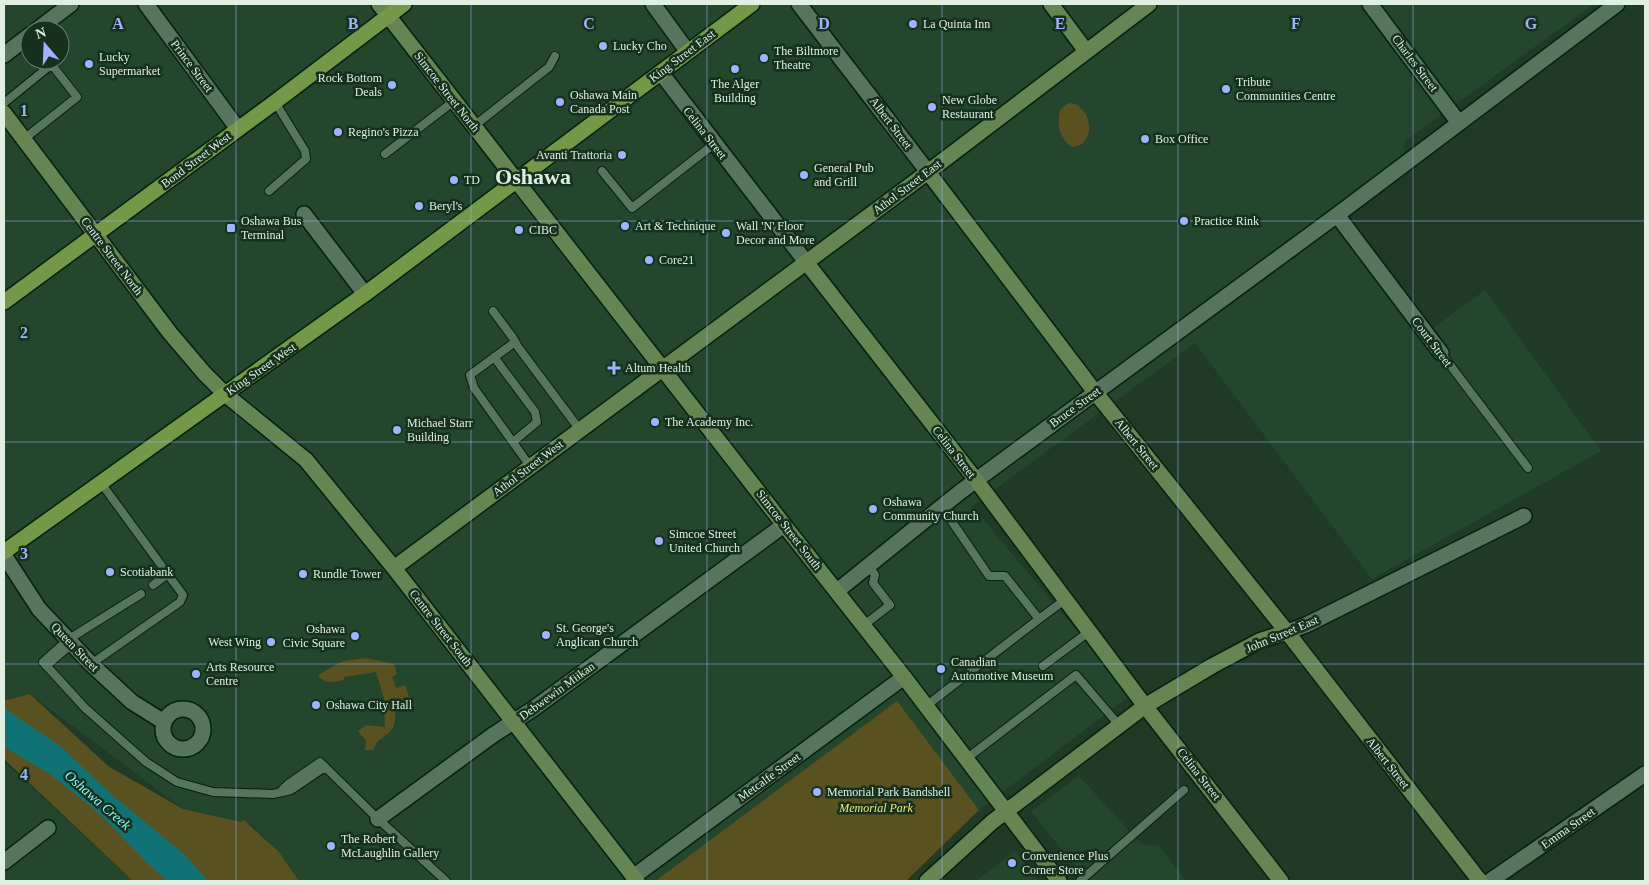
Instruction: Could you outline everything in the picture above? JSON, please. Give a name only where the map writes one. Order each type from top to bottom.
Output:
[{"type":"main road","name":"Bond Street West","points":[[4,302],[275,102],[383,10],[404,4]]},
{"type":"main road","name":"King Street East","points":[[515,180],[752,4]]},
{"type":"main road","points":[[1050,4],[1086,51]]},
{"type":"main road","name":"Athol Street East","points":[[662,368],[928,172],[1149,4]]},
{"type":"main road","name":"Simcoe Street North","points":[[383,10],[515,180]]},
{"type":"main road","name":"Centre Street North","points":[[4,113],[170,333],[204,373],[226,394]]},
{"type":"main road","name":"Albert Street","points":[[928,172],[1096,392],[1287,632],[1480,881]]},
{"type":"main road","name":"King Street West","points":[[4,554],[364,294],[515,180]]},
{"type":"main road","name":"Simcoe Street South","points":[[515,180],[864,625],[1059,881]]},
{"type":"main road","name":"Celina Street","points":[[806,262],[976,480],[1145,706],[1281,881]]},
{"type":"main road","name":"Athol Street West","points":[[394,568],[662,368]]},
{"type":"main road","name":"Centre Street South","points":[[226,394],[306,460],[394,568],[635,879]]},
{"type":"main road","name":"John Street East","points":[[927,881],[983,829],[1145,706],[1212,666],[1259,641],[1287,632]]},
{"type":"street","points":[[50,20],[71,4]]},
{"type":"street","name":"Prince Street","points":[[146,4],[238,129]]},
{"type":"street","points":[[653,4],[688,52]]},
{"type":"street","name":"Albert Street","points":[[799,4],[928,172]]},
{"type":"street","name":"Charles Street","points":[[1370,4],[1459,123]]},
{"type":"street","name":"Bruce Street","points":[[837,591],[976,480],[1337,215],[1617,4]]},
{"type":"street","points":[[4,55],[20,43]]},
{"type":"street","name":"Celina Street","points":[[660,73],[806,262]]},
{"type":"street","points":[[304,214],[364,294]]},
{"type":"street","name":"Court Street","points":[[1337,215],[1441,353]]},
{"type":"street","name":"John Street East","points":[[1287,632],[1310,623],[1524,516]]},
{"type":"street","name":"Debwewin Miikan","points":[[378,819],[784,525]]},
{"type":"street","name":"Queen Street","points":[[4,554],[39,609],[91,664],[132,702],[164,722]]},
{"type":"street","name":"Metcalfe Street","points":[[635,879],[904,677]]},
{"type":"street","name":"Emma Street","points":[[1490,881],[1645,774]]},
{"type":"street","points":[[4,862],[48,828]]},
{"type":"lane","points":[[474,126],[549,67],[555,56]]},
{"type":"lane","points":[[4,103],[41,70]]},
{"type":"lane","points":[[24,139],[77,96],[56,70]]},
{"type":"lane","points":[[386,154],[454,101]]},
{"type":"lane","points":[[269,191],[306,160],[304,151],[275,102]]},
{"type":"lane","points":[[602,171],[632,208],[714,144]]},
{"type":"lane","points":[[493,312],[580,430]]},
{"type":"lane","points":[[515,342],[470,375],[474,388],[530,466]]},
{"type":"lane","name":"Court Street","points":[[1441,353],[1528,468]]},
{"type":"lane","points":[[494,357],[535,412],[537,422],[513,442]]},
{"type":"lane","points":[[91,664],[180,602],[183,595],[101,483]]},
{"type":"lane","points":[[942,507],[989,576],[1005,576],[1039,619]]},
{"type":"lane","points":[[864,625],[890,605],[874,583],[876,575],[868,566]]},
{"type":"lane","points":[[152,585],[168,574]]},
{"type":"lane","points":[[141,594],[71,641],[44,664],[85,708],[139,756],[177,782],[213,792],[262,795],[291,790],[322,764],[378,819],[446,881]]},
{"type":"lane","points":[[926,706],[1066,599]]},
{"type":"lane","points":[[1044,666],[1090,631]]},
{"type":"lane","points":[[966,759],[1076,674],[1119,725]]},
{"type":"lane","points":[[1080,881],[1184,790]]},
{"type":"shaded area","points":[[4,4],[1594,4],[1405,141],[1401,178],[1349,216],[1433,328],[1485,290],[1601,451],[1372,579],[1195,343],[972,506],[1131,695],[979,810],[897,702],[656,881],[299,881],[279,852],[250,824],[183,809],[30,694],[6,700],[4,698]]},
{"type":"shaded area","points":[[4,762],[76,828],[133,881],[4,881]]},
{"type":"shaded area","points":[[1079,776],[1141,844],[1159,846],[1186,881],[1086,881],[1031,811]]},
{"type":"shaded area","points":[[1015,851],[1038,881],[976,881]]},
{"type":"green space","points":[[1071,103],[1084,111],[1088,118],[1089,126],[1085,140],[1080,145],[1072,147],[1064,140],[1058,121],[1060,110]]},
{"type":"green space","points":[[366,658],[394,664],[397,674],[392,677],[396,688],[405,685],[410,699],[397,706],[393,727],[380,739],[373,750],[365,750],[366,741],[358,731],[366,725],[385,727],[384,698],[376,672],[344,677],[344,680],[333,682],[326,682],[318,675],[343,661]]},
{"type":"green space","points":[[30,694],[108,766],[183,809],[241,822],[244,820],[279,852],[299,881],[133,881],[4,759],[4,698],[7,700]]},
{"type":"green space","name":"Memorial Park","points":[[897,701],[979,810],[906,881],[659,881],[658,879]]},
{"type":"water","name":"Oshawa Creek","points":[[4,708],[60,746],[111,794],[185,855],[208,881],[168,881],[145,861],[94,809],[50,774],[4,747]]},
{"type":"place","name":"La Quinta Inn","points":[[913,24]]},
{"type":"place","name":"Lucky Cho","points":[[603,46]]},
{"type":"place","name":"The Biltmore Theatre","points":[[764,58]]},
{"type":"place","name":"Lucky Supermarket","points":[[89,64]]},
{"type":"place","name":"The Alger Building","points":[[735,69]]},
{"type":"place","name":"Rock Bottom Deals","points":[[392,85]]},
{"type":"place","name":"Tribute Communities Centre","points":[[1226,89]]},
{"type":"place","name":"Oshawa Main Canada Post","points":[[560,102]]},
{"type":"place","name":"New Globe Restaurant","points":[[932,107]]},
{"type":"place","name":"Regino's Pizza","points":[[338,132]]},
{"type":"place","name":"Box Office","points":[[1145,139]]},
{"type":"place","name":"Avanti Trattoria","points":[[622,155]]},
{"type":"place","name":"General Pub and Grill","points":[[804,175]]},
{"type":"place","name":"TD","points":[[454,180]]},
{"type":"place","name":"Beryl's","points":[[419,206]]},
{"type":"place","name":"Practice Rink","points":[[1184,221]]},
{"type":"place","name":"Art & Technique","points":[[625,226]]},
{"type":"place","name":"Oshawa Bus Terminal","points":[[231,228]]},
{"type":"place","name":"CIBC","points":[[519,230]]},
{"type":"place","name":"Wall 'N' Floor Decor and More","points":[[726,233]]},
{"type":"place","name":"Core21","points":[[649,260]]},
{"type":"place","name":"Altum Health","points":[[614,368]]},
{"type":"place","name":"The Academy Inc.","points":[[655,422]]},
{"type":"place","name":"Michael Starr Building","points":[[397,430]]},
{"type":"place","name":"Oshawa Community Church","points":[[873,509]]},
{"type":"place","name":"Simcoe Street United Church","points":[[659,541]]},
{"type":"place","name":"Scotiabank","points":[[110,572]]},
{"type":"place","name":"Rundle Tower","points":[[303,574]]},
{"type":"place","name":"St. George's Anglican Church","points":[[546,635]]},
{"type":"place","name":"Oshawa Civic Square","points":[[355,636]]},
{"type":"place","name":"West Wing","points":[[271,642]]},
{"type":"place","name":"Canadian Automotive Museum","points":[[941,669]]},
{"type":"place","name":"Arts Resource Centre","points":[[196,674]]},
{"type":"place","name":"Oshawa City Hall","points":[[316,705]]},
{"type":"place","name":"Memorial Park Bandshell","points":[[817,792]]},
{"type":"place","name":"The Robert McLaughlin Gallery","points":[[331,846]]},
{"type":"place","name":"Convenience Plus Corner Store","points":[[1012,863]]},
{"type":"district","name":"Oshawa","points":[[533,176]]}]
